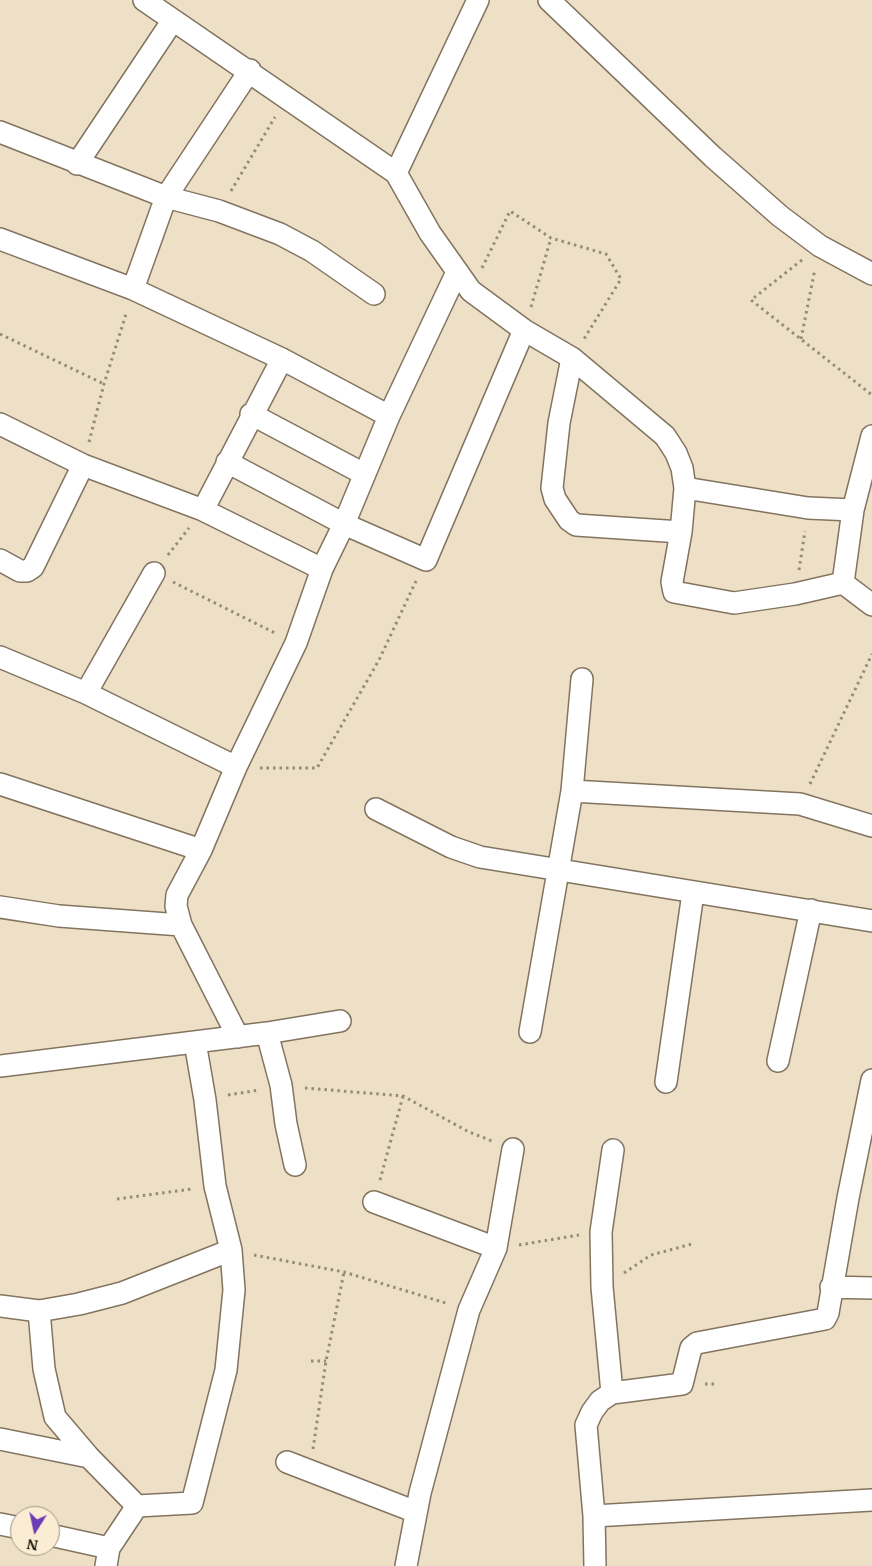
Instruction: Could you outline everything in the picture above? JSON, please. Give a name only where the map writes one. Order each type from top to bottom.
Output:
[{"type":"street","points":[[144,0],[250,70],[286,99],[396,172],[430,233],[471,292],[524,330],[572,358],[665,436],[676,453],[682,468],[685,488],[681,532],[672,582],[674,592],[734,602],[795,594],[843,583]]},
{"type":"street","points":[[396,172],[478,0]]},
{"type":"street","points":[[549,0],[713,157],[780,216],[820,246],[872,274]]},
{"type":"street","points":[[77,164],[173,20]]},
{"type":"street","points":[[134,289],[166,197],[250,70]]},
{"type":"street","points":[[0,132],[77,164],[166,197],[219,211],[280,234],[312,251],[374,294]]},
{"type":"street","points":[[0,238],[134,289],[282,359],[389,416]]},
{"type":"street","points":[[238,1037],[181,925],[176,906],[177,895],[201,850],[236,768],[296,643],[322,569],[344,524],[389,416],[457,272]]},
{"type":"street","points":[[227,462],[344,524],[426,560],[524,330]]},
{"type":"street","points":[[572,358],[559,423],[552,488],[555,499],[568,520],[576,525],[681,532]]},
{"type":"street","points":[[202,510],[251,414],[282,359]]},
{"type":"street","points":[[251,414],[364,474]]},
{"type":"street","points":[[0,424],[83,465],[202,510],[322,569]]},
{"type":"street","points":[[843,583],[852,510],[872,436]]},
{"type":"street","points":[[0,560],[20,571],[27,571],[33,567],[83,465]]},
{"type":"street","points":[[685,488],[808,508],[852,510]]},
{"type":"street","points":[[86,693],[154,573]]},
{"type":"street","points":[[843,583],[872,605]]},
{"type":"street","points":[[0,657],[86,693],[236,768]]},
{"type":"street","points":[[530,1032],[556,870],[572,790],[582,679]]},
{"type":"street","points":[[0,786],[201,850]]},
{"type":"street","points":[[572,790],[800,804],[872,826]]},
{"type":"street","points":[[376,808],[451,847],[480,857],[693,893],[872,920]]},
{"type":"street","points":[[666,1082],[693,893]]},
{"type":"street","points":[[0,907],[58,916],[181,925]]},
{"type":"street","points":[[778,1061],[811,910]]},
{"type":"street","points":[[0,1066],[268,1034],[340,1021]]},
{"type":"street","points":[[268,1034],[281,1085],[286,1124],[295,1165]]},
{"type":"street","points":[[39,1311],[44,1369],[53,1412],[89,1457],[137,1506],[188,1503],[194,1500],[226,1370],[234,1290],[231,1250],[214,1186],[205,1100],[195,1042]]},
{"type":"street","points":[[595,1566],[594,1516],[586,1425],[592,1412],[600,1401],[612,1393],[682,1384],[691,1348],[697,1343],[825,1320],[868,1117],[872,1080]]},
{"type":"street","points":[[406,1566],[416,1512],[469,1310],[496,1248],[513,1149]]},
{"type":"street","points":[[612,1393],[602,1287],[601,1232],[613,1150]]},
{"type":"street","points":[[374,1202],[496,1248]]},
{"type":"street","points":[[0,1306],[39,1311],[79,1304],[122,1293],[231,1250]]},
{"type":"street","points":[[832,1287],[872,1288]]},
{"type":"street","points":[[0,1440],[89,1457]]},
{"type":"street","points":[[287,1462],[416,1512]]},
{"type":"street","points":[[594,1516],[872,1500]]},
{"type":"street","points":[[60,1539],[108,1557],[137,1506]]},
{"type":"path","points":[[219,211],[286,99]]},
{"type":"path","points":[[471,292],[510,211],[551,238],[606,254],[621,279],[572,358]]},
{"type":"path","points":[[524,330],[551,238]]},
{"type":"path","points":[[801,339],[820,246]]},
{"type":"path","points":[[820,246],[751,300],[872,395]]},
{"type":"path","points":[[83,465],[104,384],[134,289]]},
{"type":"path","points":[[0,334],[104,384]]},
{"type":"path","points":[[795,594],[808,508]]},
{"type":"path","points":[[202,510],[154,573],[296,643]]},
{"type":"path","points":[[236,768],[318,768],[378,660],[426,560]]},
{"type":"path","points":[[800,804],[872,654]]},
{"type":"path","points":[[205,1100],[281,1085],[403,1096],[469,1132]]},
{"type":"path","points":[[374,1202],[403,1096]]},
{"type":"path","points":[[117,1198],[214,1186]]},
{"type":"path","points":[[496,1248],[601,1232]]},
{"type":"path","points":[[602,1287],[651,1255],[692,1244]]},
{"type":"path","points":[[231,1250],[344,1272],[469,1310]]},
{"type":"path","points":[[310,1470],[326,1361],[344,1272]]},
{"type":"path","points":[[312,1361],[326,1361]]}]
